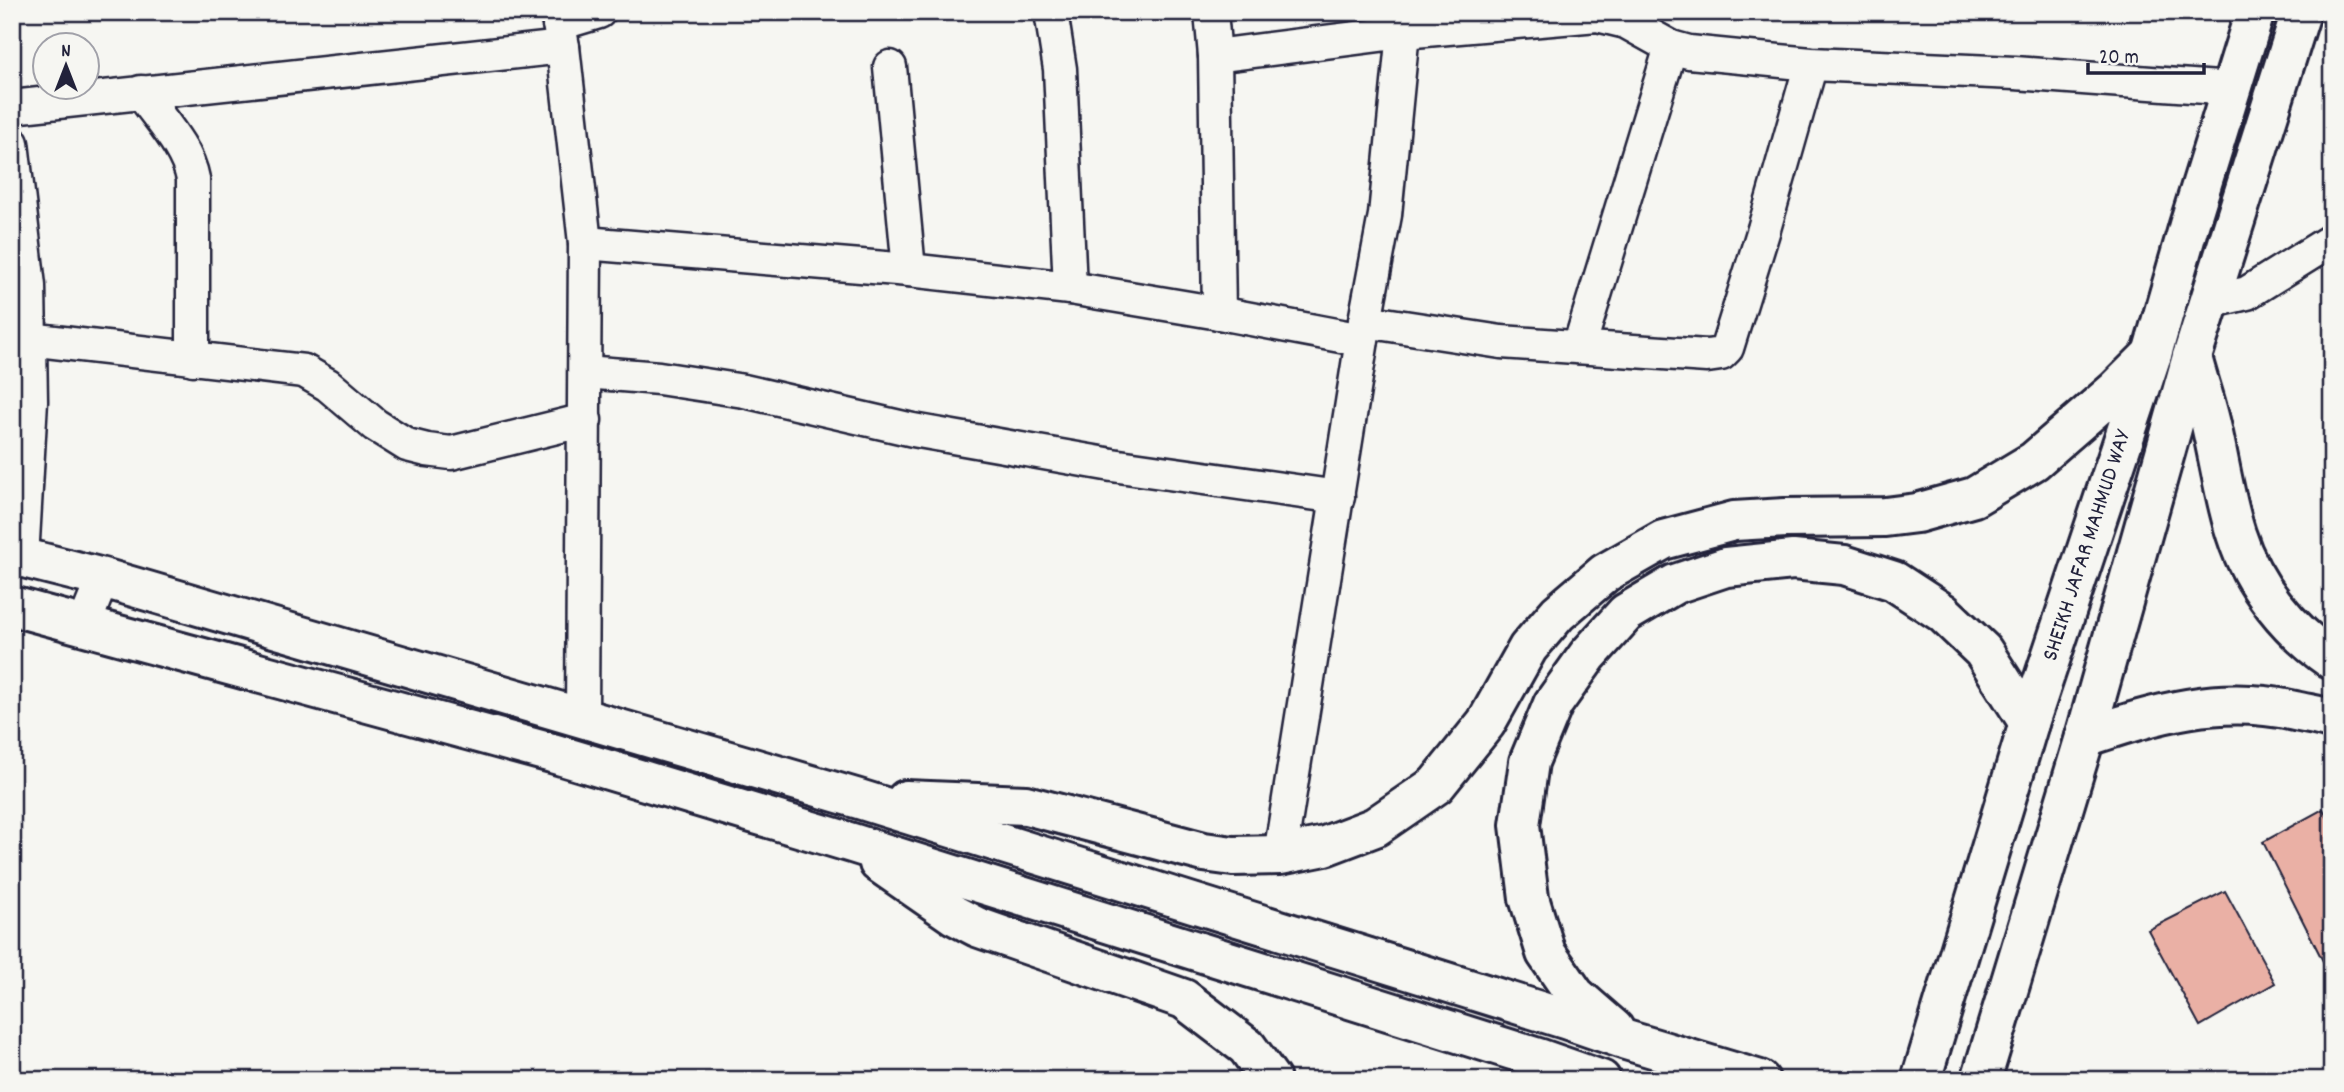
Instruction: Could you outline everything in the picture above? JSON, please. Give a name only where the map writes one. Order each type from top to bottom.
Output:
[{"type":"main road","name":"SHEIKH JAFAR MAHMUD WAY","points":[[1922,1078],[2029,723],[2152,354],[2255,12]]},
{"type":"main road","name":"SHEIKH JAFAR MAHMUD WAY","points":[[1980,1080],[2085,737],[2192,357],[2301,12]]},
{"type":"main road","points":[[859,799],[1026,805],[1204,852],[1233,856],[1280,855],[1325,846],[1375,827],[1436,785],[1486,723],[1528,648],[1558,612],[1616,566],[1663,540],[1734,521],[1885,517],[1917,513],[1974,497],[2034,461],[2117,389],[2152,354]]},
{"type":"main road","points":[[2192,357],[2209,416],[2236,536],[2280,613],[2332,660]]},
{"type":"main road","points":[[17,556],[103,578],[582,716],[859,799],[1760,1080]]},
{"type":"main road","points":[[1626,1040],[1575,995],[1546,953],[1529,898],[1520,825],[1529,762],[1553,704],[1588,655],[1626,613],[1675,584],[1726,567],[1793,560],[1844,565],[1894,581],[1943,612],[1983,651],[2029,723]]},
{"type":"main road","points":[[12,606],[552,753],[852,843],[1542,1059],[1601,1080]]},
{"type":"main road","points":[[2085,737],[2149,716],[2213,704],[2277,707],[2332,720]]},
{"type":"main road","points":[[852,843],[925,896],[977,927],[1184,999],[1247,1047],[1271,1080]]},
{"type":"street","points":[[12,107],[141,92],[560,28],[599,12]]},
{"type":"street","points":[[1051,12],[1060,69],[1070,288]]},
{"type":"street","points":[[1212,12],[1219,313]]},
{"type":"street","points":[[1215,56],[1403,32],[1597,15],[1626,22],[1671,47],[1689,52],[1811,64],[2015,73],[2232,89]]},
{"type":"street","points":[[560,28],[585,243],[582,716]]},
{"type":"street","points":[[1280,855],[1364,330],[1385,215],[1403,32]]},
{"type":"street","points":[[1578,347],[1671,47]]},
{"type":"street","points":[[585,243],[909,270],[1070,288],[1219,313],[1364,330],[1707,356],[1721,354],[1727,348],[1764,229],[1811,64]]},
{"type":"street","points":[[890,67],[909,270]]},
{"type":"street","points":[[141,92],[184,154],[193,179],[193,359]]},
{"type":"street","points":[[12,143],[17,228],[29,285],[31,401],[17,556]]},
{"type":"street","points":[[2209,302],[2247,293],[2332,240]]},
{"type":"street","points":[[29,339],[304,371],[328,385],[375,425],[407,445],[427,450],[451,453],[585,420]]},
{"type":"street","points":[[585,372],[659,378],[744,391],[913,430],[1112,465],[1338,497]]},
{"type":"street","points":[[84,625],[103,578]]},
{"type":"building","points":[[2323,809],[2332,826],[2332,956],[2323,961],[2263,842]]},
{"type":"building","points":[[2225,891],[2275,983],[2200,1026],[2148,930]]}]
